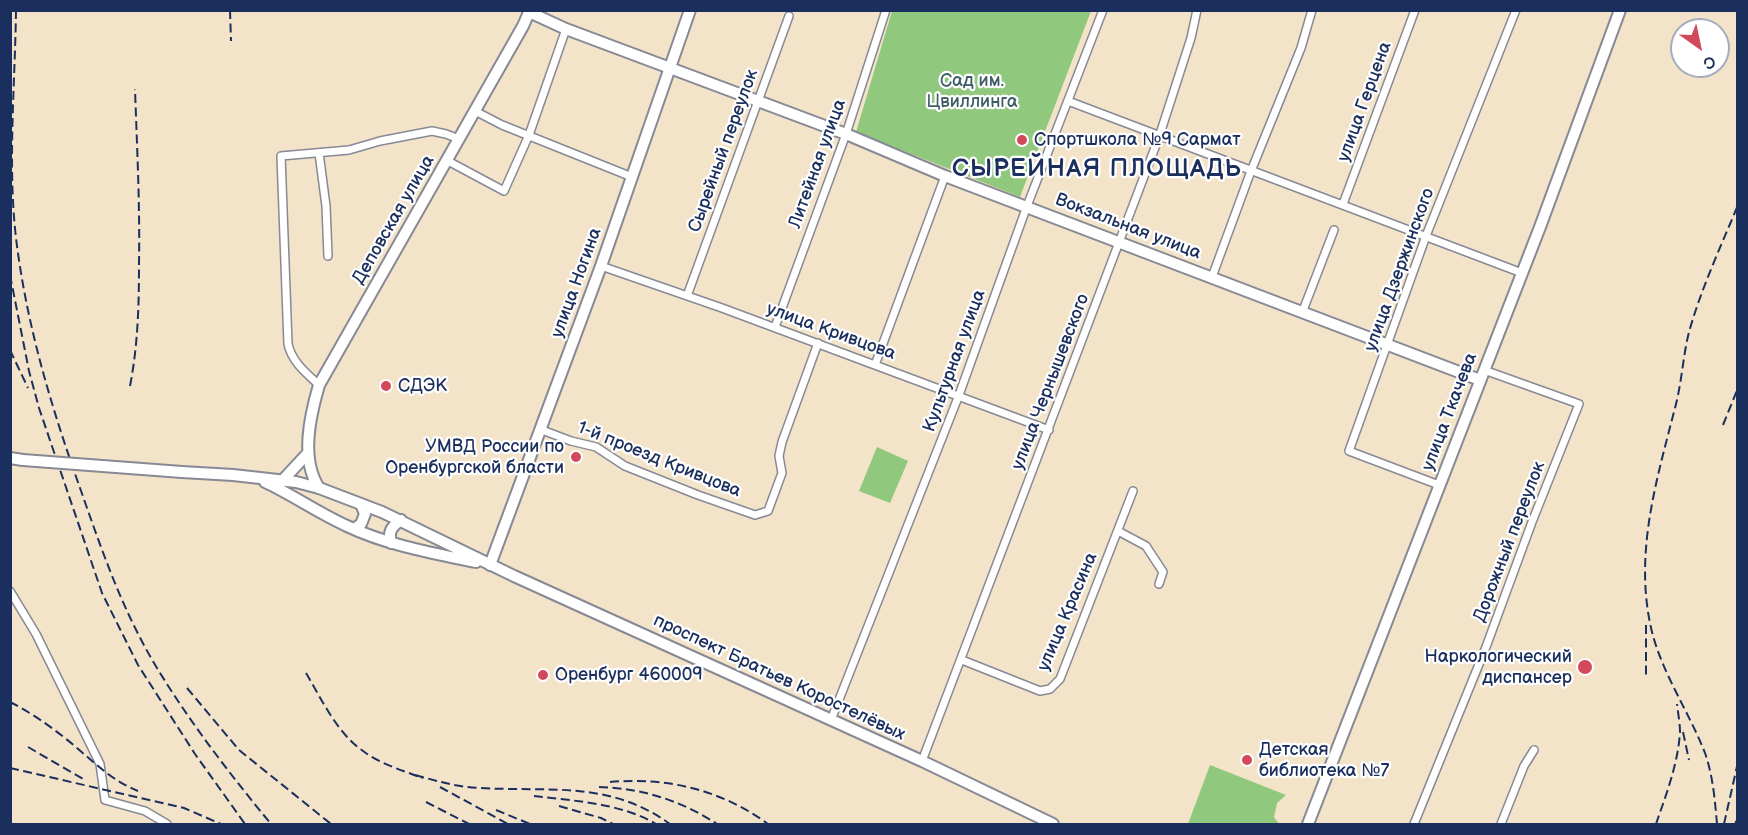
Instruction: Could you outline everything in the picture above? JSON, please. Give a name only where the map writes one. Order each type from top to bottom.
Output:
[{"type":"street","name":"улица Ногина","points":[[490,565],[542,430],[690,10]]},
{"type":"street","name":"Литейная улица","points":[[775,327],[846,134],[886,10]]},
{"type":"street","name":"Культурная улица","points":[[831,720],[959,395],[1027,206],[1103,10]]},
{"type":"street","name":"улица Чернышевского","points":[[922,761],[1159,137],[1191,38],[1197,10]]},
{"type":"street","points":[[1212,277],[1251,171],[1301,48],[1312,10]]},
{"type":"street","name":"улица Герцена","points":[[1343,204],[1416,10]]},
{"type":"street","name":"улица Дзержинского","points":[[1439,484],[1349,451],[1426,236],[1516,10]]},
{"type":"street","name":"улица Ткачева","points":[[1308,825],[1522,273],[1620,10]]},
{"type":"street","name":"Вокзальная улица","points":[[529,11],[566,28],[846,134],[945,176],[1302,313],[1388,345],[1482,375]]},
{"type":"street","name":"Деповская улица","points":[[319,488],[310,470],[308,453],[314,404],[319,385],[448,161],[529,11]]},
{"type":"street","name":"Сырейный переулок","points":[[687,296],[789,16]]},
{"type":"street","points":[[448,161],[504,191],[529,135],[566,28]]},
{"type":"street","points":[[1068,101],[1522,273]]},
{"type":"street","points":[[475,111],[502,125],[632,177]]},
{"type":"street","points":[[319,385],[299,365],[290,353],[288,344],[281,156],[349,150],[380,141],[432,131],[459,139]]},
{"type":"street","points":[[319,153],[326,206],[328,256]]},
{"type":"street","points":[[875,365],[945,176]]},
{"type":"street","points":[[1302,313],[1334,230]]},
{"type":"street","name":"улица Кривцова","points":[[601,266],[775,327],[1049,430]]},
{"type":"street","name":"1-й проезд Кривцова","points":[[542,430],[596,447],[625,466],[678,488],[755,514],[762,513],[768,510],[782,473],[779,456],[782,442],[818,344]]},
{"type":"street","name":"Дорожный переулок","points":[[1414,825],[1486,647],[1579,404],[1482,375]]},
{"type":"street","points":[[282,481],[308,453]]},
{"type":"street","name":"проспект Братьев Коростелёвых","points":[[10,458],[256,478],[319,488],[401,520],[490,565],[922,761],[1053,825]]},
{"type":"street","name":"проспект Братьев Коростелёвых","points":[[256,478],[291,494],[354,529],[391,543],[490,565]]},
{"type":"street","name":"улица Красина","points":[[962,660],[1040,692],[1050,689],[1060,679],[1133,491]]},
{"type":"street","points":[[354,529],[361,524],[365,514],[361,504]]},
{"type":"street","points":[[391,543],[388,534],[392,526],[401,520]]},
{"type":"street","points":[[1118,531],[1146,546],[1163,572],[1159,584]]},
{"type":"street","points":[[10,591],[36,634],[100,764],[105,800],[145,811],[167,825]]},
{"type":"street","points":[[1502,825],[1524,766],[1534,750]]},
{"type":"green space","name":"Сад им. Цвиллинга","points":[[892,11],[1091,11],[1020,197],[856,132]]},
{"type":"green space","points":[[877,447],[908,461],[890,503],[859,491]]},
{"type":"green space","points":[[1210,765],[1286,795],[1277,803],[1274,817],[1279,824],[1188,824]]},
{"type":"railway","points":[[16,10],[12,129],[14,218],[34,339],[60,429],[104,555],[142,642],[195,726],[271,824]]},
{"type":"railway","points":[[230,10],[231,41]]},
{"type":"railway","points":[[130,386],[139,294],[139,198],[135,89]]},
{"type":"railway","points":[[1717,824],[1712,780],[1705,753],[1669,678],[1652,632],[1645,574],[1646,545],[1655,489],[1678,395],[1689,332],[1705,284],[1738,205]]},
{"type":"railway","points":[[10,275],[29,371],[39,408],[102,593],[138,665],[195,754],[245,824]]},
{"type":"railway","points":[[10,350],[28,388]]},
{"type":"railway","points":[[1723,425],[1738,388]]},
{"type":"railway","points":[[1646,625],[1646,676]]},
{"type":"railway","points":[[306,673],[331,715],[354,744],[377,760],[422,778]]},
{"type":"railway","points":[[187,688],[239,750],[331,824]]},
{"type":"railway","points":[[10,702],[53,729],[113,777],[138,791]]},
{"type":"railway","points":[[1656,824],[1677,756],[1680,732],[1677,704]]},
{"type":"railway","points":[[1683,732],[1689,760]]},
{"type":"railway","points":[[28,747],[85,780]]},
{"type":"railway","points":[[1724,824],[1738,762]]},
{"type":"railway","points":[[10,768],[184,808],[221,824]]},
{"type":"railway","points":[[415,775],[471,787],[601,794],[624,800],[670,824]]},
{"type":"railway","points":[[610,782],[652,782],[693,788],[732,802],[768,824]]},
{"type":"railway","points":[[440,787],[508,824]]},
{"type":"railway","points":[[599,787],[631,790],[661,797],[676,802],[717,824]]},
{"type":"railway","points":[[534,796],[613,807],[656,824]]},
{"type":"railway","points":[[426,802],[469,824]]},
{"type":"railway","points":[[559,806],[601,818],[613,824]]},
{"type":"railway","points":[[496,810],[530,824]]},
{"type":"railway","points":[[1735,824],[1738,818]]},
{"type":"place","name":"Спортшкола №9 Сармат","points":[[1022,140]]},
{"type":"place","name":"СДЭК","points":[[386,386]]},
{"type":"place","name":"УМВД России по Оренбургской бласти","points":[[576,457]]},
{"type":"place","name":"Наркологический диспансер","points":[[1585,667]]},
{"type":"place","name":"Оренбург 460009","points":[[543,675]]},
{"type":"place","name":"Детская библиотека №7","points":[[1247,760]]},
{"type":"district","name":"СЫРЕЙНАЯ ПЛОЩАДЬ","points":[[1097,170]]}]
